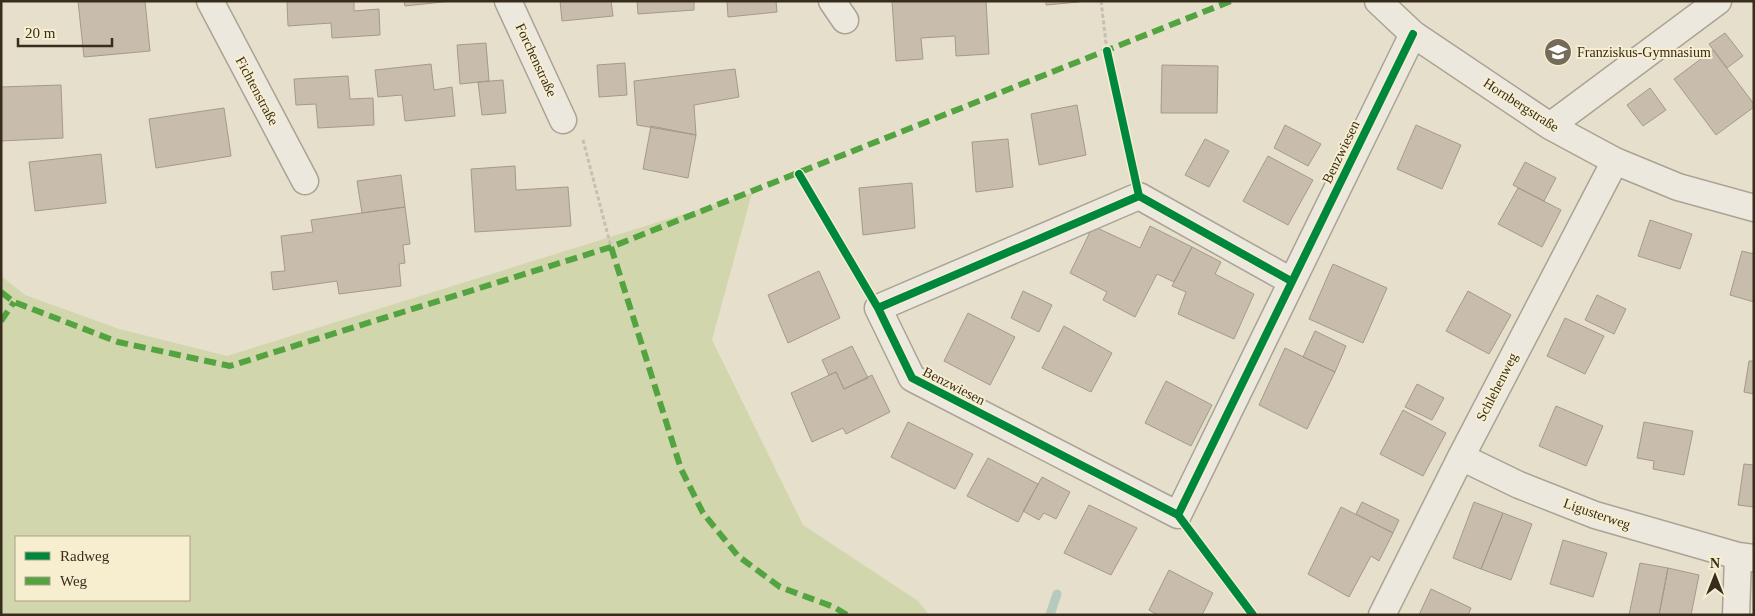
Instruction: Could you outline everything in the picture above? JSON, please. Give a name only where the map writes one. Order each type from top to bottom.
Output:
[{"type":"street","name":"Fichtenstraße","points":[[210,1],[305,181]]},
{"type":"street","name":"Forchenstraße","points":[[508,1],[563,120]]},
{"type":"street","name":"Hornbergstraße","points":[[1378,1],[1413,34],[1550,126],[1615,161],[1678,186],[1754,208]]},
{"type":"street","points":[[1550,126],[1718,1]]},
{"type":"street","name":"Benzwiesen","points":[[1291,281],[1139,196],[878,308],[912,378],[1178,515],[1413,34]]},
{"type":"street","name":"Schlehenweg","points":[[1382,615],[1461,457],[1615,161]]},
{"type":"street","name":"Ligusterweg","points":[[1461,457],[1519,485],[1595,515],[1746,557],[1736,615]]},
{"type":"path","points":[[1101,1],[1107,51]]},
{"type":"path","points":[[563,120],[584,141],[611,247]]},
{"type":"green space","points":[[752,193],[712,340],[803,525],[918,601],[929,615],[1,615],[1,276],[25,295],[119,329],[227,356]]},
{"type":"building","points":[[78,1],[145,1],[150,51],[84,57]]},
{"type":"building","points":[[287,1],[354,1],[354,11],[379,9],[380,35],[332,38],[331,23],[288,26]]},
{"type":"building","points":[[404,1],[452,1],[405,6]]},
{"type":"building","points":[[560,1],[611,1],[613,16],[562,21]]},
{"type":"building","points":[[637,1],[694,1],[694,10],[638,14]]},
{"type":"building","points":[[727,1],[776,1],[777,12],[728,17]]},
{"type":"building","points":[[892,1],[986,1],[989,54],[956,56],[955,36],[921,38],[923,59],[896,61]]},
{"type":"building","points":[[1046,1],[1079,1],[1079,2],[1046,5]]},
{"type":"building","points":[[1725,33],[1743,56],[1727,68],[1709,44]]},
{"type":"building","points":[[486,43],[489,81],[460,84],[457,45]]},
{"type":"building","points":[[1713,50],[1754,104],[1754,107],[1716,135],[1674,79]]},
{"type":"building","points":[[625,63],[627,95],[599,97],[597,65]]},
{"type":"building","points":[[431,64],[434,90],[452,87],[455,116],[405,121],[402,95],[378,97],[375,70]]},
{"type":"building","points":[[1162,65],[1218,66],[1217,113],[1161,113]]},
{"type":"building","points":[[735,69],[739,97],[694,105],[696,135],[637,125],[634,81]]},
{"type":"building","points":[[348,76],[350,99],[373,98],[374,125],[318,128],[316,104],[296,105],[294,79]]},
{"type":"building","points":[[503,80],[506,113],[482,115],[478,82]]},
{"type":"building","points":[[61,85],[63,138],[1,141],[1,87]]},
{"type":"building","points":[[1650,88],[1666,110],[1643,126],[1627,105]]},
{"type":"building","points":[[1077,105],[1086,155],[1039,165],[1031,114]]},
{"type":"building","points":[[224,108],[231,156],[156,168],[149,119]]},
{"type":"building","points":[[1285,125],[1321,144],[1308,166],[1274,148]]},
{"type":"building","points":[[1416,125],[1461,145],[1442,189],[1397,169]]},
{"type":"building","points":[[651,126],[696,135],[688,178],[643,169]]},
{"type":"building","points":[[1008,139],[1013,187],[976,192],[972,142]]},
{"type":"building","points":[[1205,139],[1229,151],[1209,187],[1185,175]]},
{"type":"building","points":[[101,154],[106,203],[35,211],[29,162]]},
{"type":"building","points":[[1268,156],[1313,180],[1288,225],[1243,201]]},
{"type":"building","points":[[1525,162],[1556,178],[1544,201],[1513,185]]},
{"type":"building","points":[[515,166],[516,190],[568,187],[571,226],[475,232],[471,169]]},
{"type":"building","points":[[401,175],[405,207],[362,213],[357,181]]},
{"type":"building","points":[[912,183],[915,228],[863,235],[859,188]]},
{"type":"building","points":[[1518,188],[1561,210],[1542,247],[1498,224]]},
{"type":"building","points":[[405,207],[410,244],[403,245],[405,263],[399,264],[401,286],[339,294],[337,281],[273,290],[271,272],[285,271],[281,236],[313,232],[311,220]]},
{"type":"building","points":[[1650,220],[1692,234],[1680,269],[1638,256]]},
{"type":"building","points":[[1093,226],[1140,248],[1150,226],[1192,247],[1174,282],[1157,274],[1135,317],[1103,300],[1107,292],[1070,273]]},
{"type":"building","points":[[1192,247],[1221,262],[1215,274],[1254,294],[1234,339],[1178,314],[1186,292],[1172,286]]},
{"type":"building","points":[[1742,251],[1754,254],[1754,302],[1730,295]]},
{"type":"building","points":[[1333,264],[1387,288],[1363,343],[1309,319]]},
{"type":"building","points":[[819,271],[840,318],[788,343],[768,295]]},
{"type":"building","points":[[1023,291],[1052,305],[1039,332],[1011,318]]},
{"type":"building","points":[[1468,291],[1511,315],[1489,354],[1446,331]]},
{"type":"building","points":[[1597,295],[1626,309],[1614,334],[1585,320]]},
{"type":"building","points":[[968,313],[1015,337],[990,385],[944,361]]},
{"type":"building","points":[[1565,318],[1604,336],[1585,374],[1547,356]]},
{"type":"building","points":[[1064,326],[1112,353],[1091,392],[1042,368]]},
{"type":"building","points":[[1315,331],[1346,346],[1335,372],[1303,357]]},
{"type":"building","points":[[852,346],[868,378],[844,389],[836,372],[829,375],[822,360]]},
{"type":"building","points":[[1285,348],[1335,372],[1307,429],[1259,405]]},
{"type":"building","points":[[1749,361],[1754,361],[1754,394],[1744,392]]},
{"type":"building","points":[[836,372],[844,389],[872,375],[890,412],[846,434],[843,428],[812,442],[791,393]]},
{"type":"building","points":[[1166,381],[1212,405],[1191,446],[1145,423]]},
{"type":"building","points":[[1417,384],[1444,398],[1432,420],[1405,407]]},
{"type":"building","points":[[1556,406],[1603,426],[1586,466],[1539,446]]},
{"type":"building","points":[[1403,410],[1446,433],[1423,476],[1380,454]]},
{"type":"building","points":[[908,422],[973,454],[955,489],[891,457]]},
{"type":"building","points":[[1644,422],[1693,431],[1684,475],[1653,469],[1654,461],[1637,458]]},
{"type":"building","points":[[988,458],[1038,484],[1018,522],[967,496]]},
{"type":"building","points":[[1744,464],[1754,465],[1754,507],[1738,505]]},
{"type":"building","points":[[1042,477],[1070,492],[1056,519],[1044,513],[1039,520],[1023,511]]},
{"type":"building","points":[[1362,502],[1399,520],[1393,533],[1356,514]]},
{"type":"building","points":[[1474,502],[1503,513],[1481,569],[1453,558]]},
{"type":"building","points":[[1089,505],[1137,528],[1111,575],[1064,553]]},
{"type":"building","points":[[1341,507],[1393,533],[1379,561],[1371,556],[1349,597],[1308,574]]},
{"type":"building","points":[[1503,513],[1532,524],[1511,580],[1481,569]]},
{"type":"building","points":[[1563,540],[1607,553],[1593,597],[1550,584]]},
{"type":"building","points":[[1640,563],[1668,568],[1659,615],[1629,615]]},
{"type":"building","points":[[1668,568],[1699,575],[1691,615],[1659,615]]},
{"type":"building","points":[[1169,570],[1213,593],[1202,615],[1158,615],[1149,610]]},
{"type":"building","points":[[1431,589],[1471,608],[1468,615],[1419,615]]},
{"type":"waterway","points":[[1050,615],[1057,594]]},
{"type":"marked path","points":[[1,292],[14,302],[118,342],[230,366],[611,247],[1231,1]]},
{"type":"marked path","points":[[611,247],[681,469],[703,513],[738,556],[780,587],[834,607],[847,615]]},
{"type":"marked path","points":[[1,321],[14,302]]},
{"type":"cycle path","points":[[1291,281],[1139,196],[878,308],[912,378],[1178,515],[1413,34]]},
{"type":"cycle path","points":[[1107,51],[1139,196]]},
{"type":"cycle path","points":[[799,174],[878,308]]},
{"type":"cycle path","points":[[1178,515],[1253,615]]},
{"type":"place","name":"Franziskus-Gymnasium","points":[[1558,52]]}]
